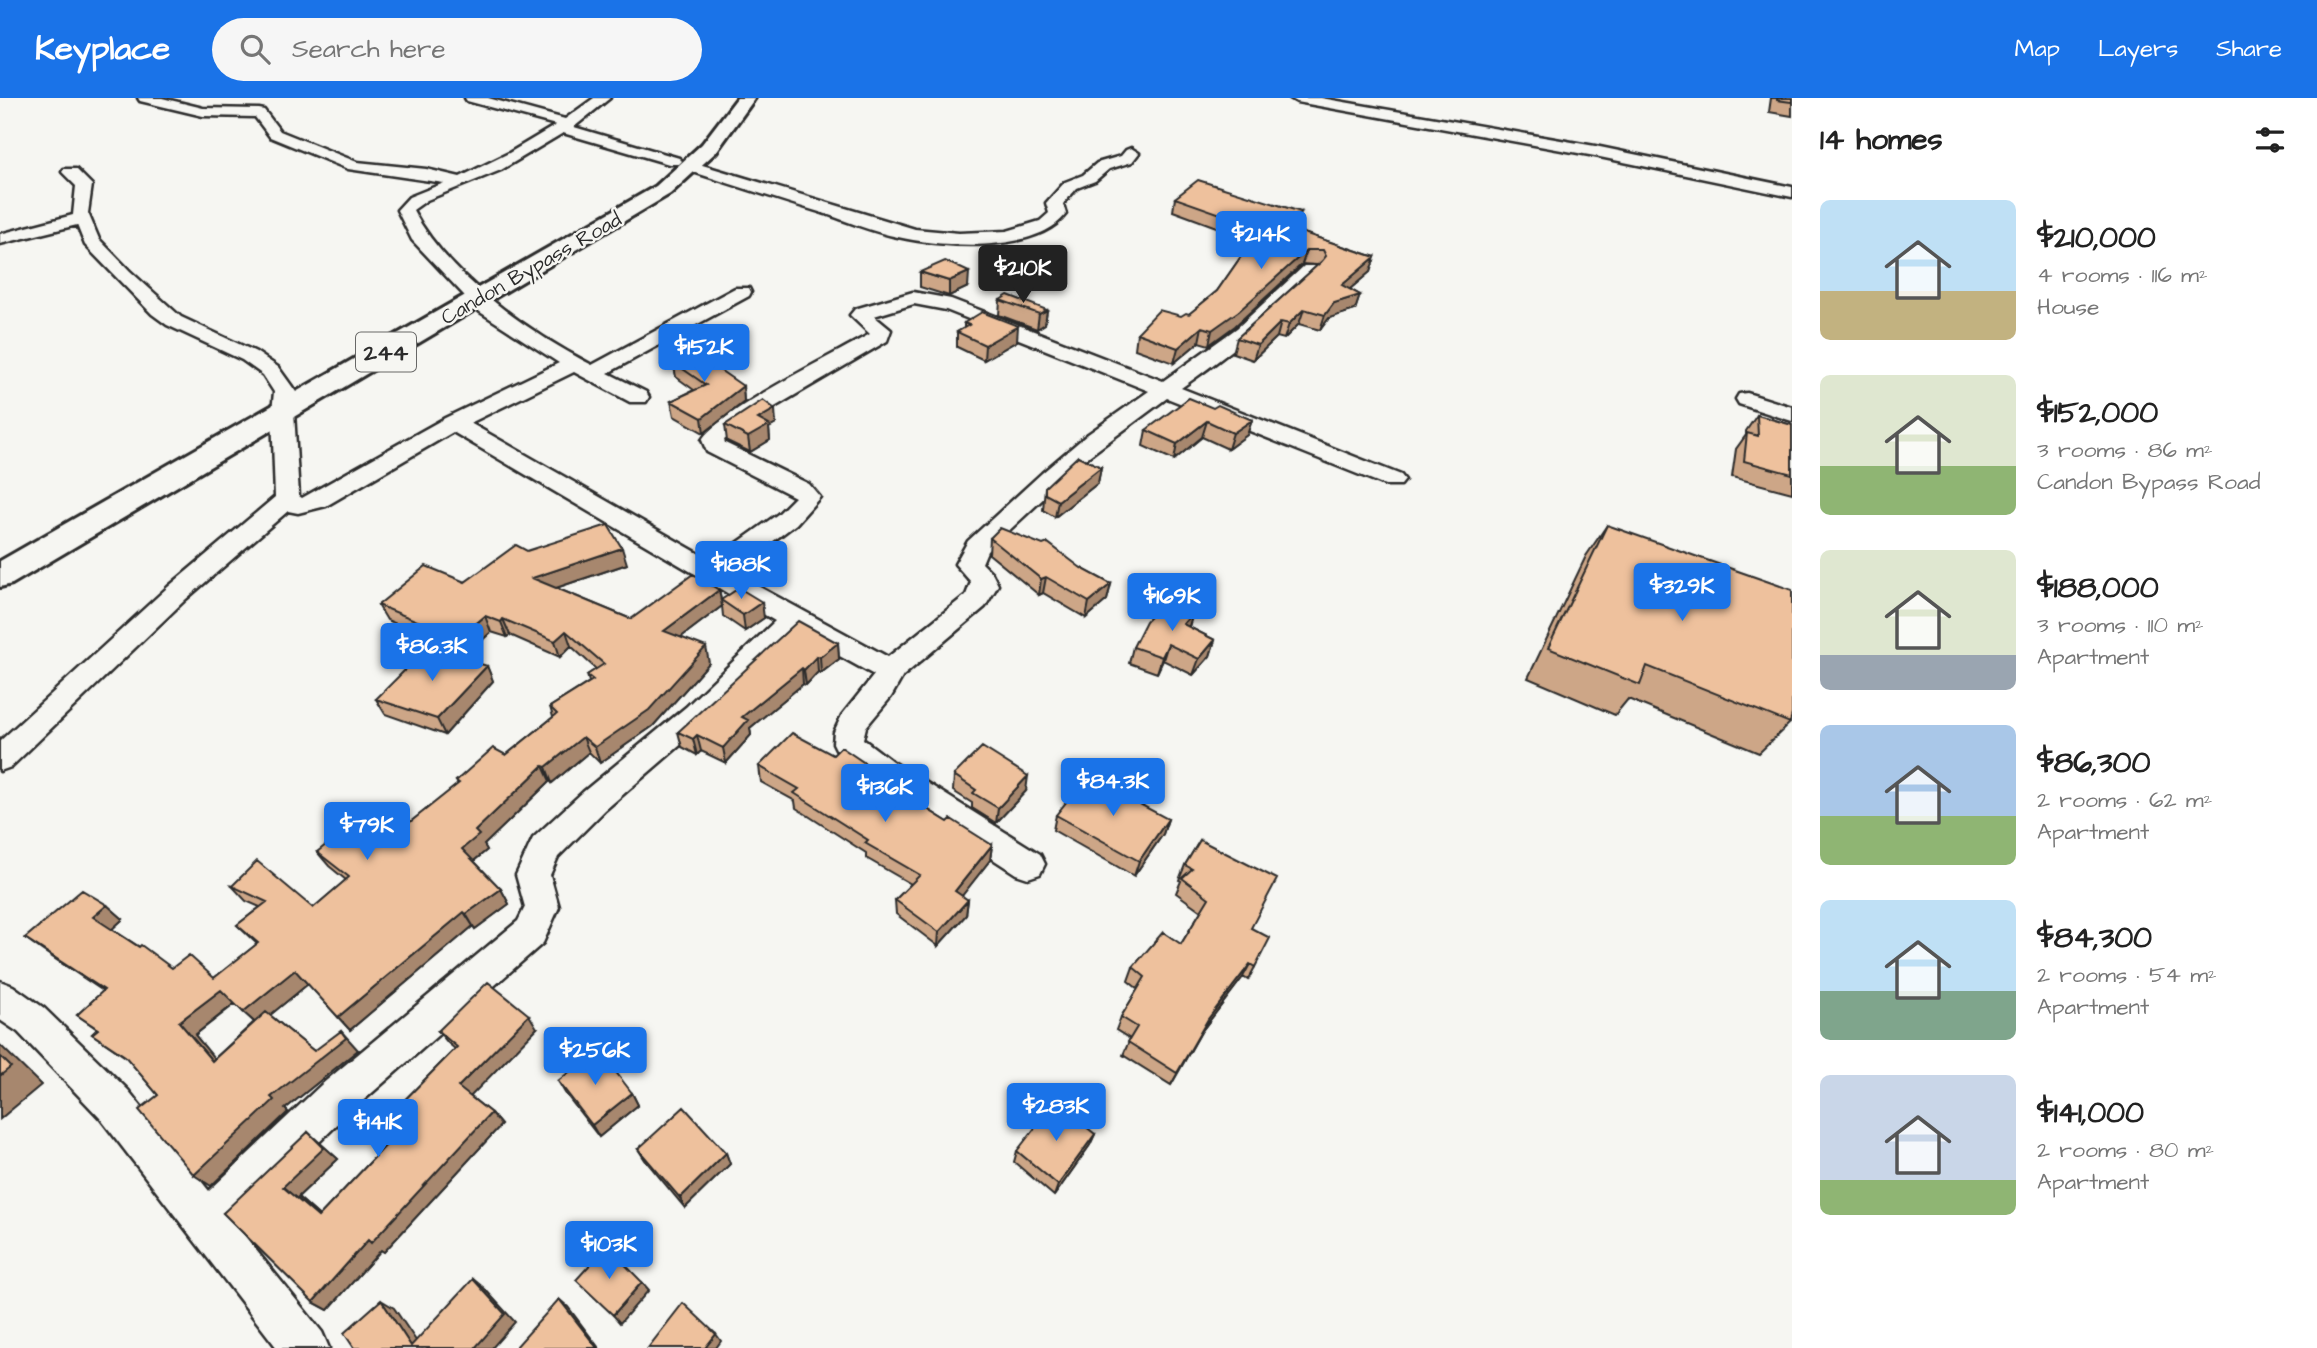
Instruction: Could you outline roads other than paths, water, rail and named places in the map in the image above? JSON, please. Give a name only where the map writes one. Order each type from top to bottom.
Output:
[{"type":"highway","name":"Candon Bypass Road","points":[[684,164],[720,98]]},
{"type":"highway","name":"Candon Bypass Road","points":[[0,576],[284,402],[473,292],[621,217],[731,125],[746,98]]},
{"type":"highway","name":"Candon Bypass Road","points":[[0,548],[284,402]]},
{"type":"street","points":[[145,98],[204,112],[259,113],[275,134],[354,166],[426,174],[461,182]]},
{"type":"street","points":[[472,98],[752,184],[886,229],[928,236],[1007,238],[1049,224],[1058,214],[1054,203],[1064,190],[1089,178],[1103,166],[1127,159],[1131,153]]},
{"type":"street","points":[[603,98],[566,126],[510,159],[411,202],[406,207],[405,214],[418,236],[487,308],[583,369],[638,397]]},
{"type":"street","points":[[1297,98],[1595,151],[1792,192]]},
{"type":"street","points":[[70,172],[83,186],[79,213],[92,240],[122,275],[174,321],[249,356],[271,372],[284,402],[287,499]]},
{"type":"street","points":[[0,239],[83,218]]},
{"type":"street","points":[[1028,864],[881,770],[848,743],[851,727],[883,690],[890,671],[976,601],[983,592],[984,579],[968,564],[977,547],[1041,485],[1161,390],[1202,365],[1236,338],[1274,307],[1310,270]]},
{"type":"street","points":[[287,499],[298,506],[317,501],[453,423],[583,369],[742,292]]},
{"type":"street","points":[[713,573],[787,519],[808,498],[801,489],[723,452],[715,447],[713,440],[720,432],[754,410],[880,337],[881,330],[860,315],[913,298],[942,303],[1393,480]]},
{"type":"street","points":[[1747,399],[1792,414]]},
{"type":"street","points":[[453,423],[793,619],[890,671]]},
{"type":"street","points":[[0,759],[177,593],[287,499]]},
{"type":"street","points":[[207,1222],[335,1099],[531,932],[542,908],[533,875],[545,848],[594,801],[696,715],[793,619]]},
{"type":"street","points":[[0,998],[31,1020],[114,1104],[306,1348]]}]
